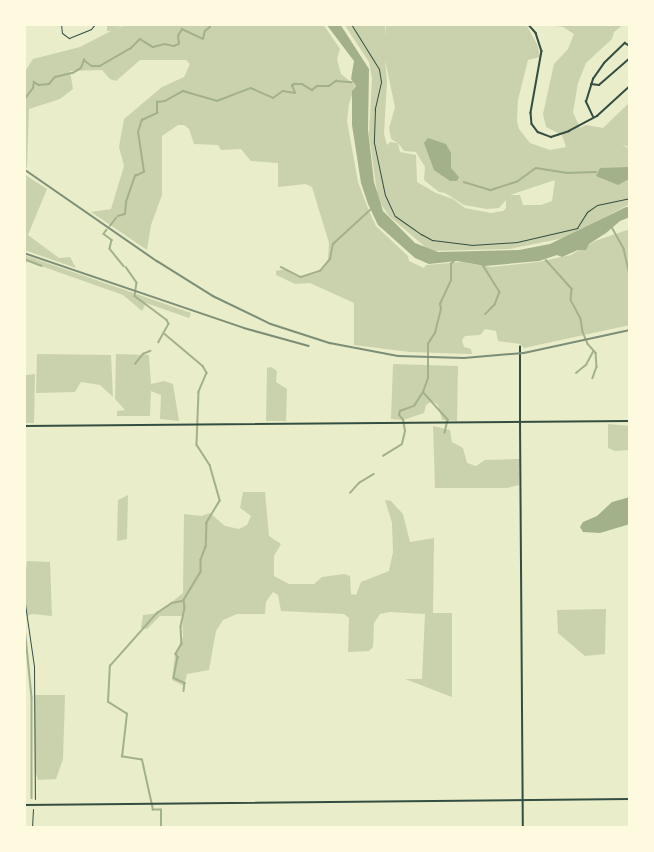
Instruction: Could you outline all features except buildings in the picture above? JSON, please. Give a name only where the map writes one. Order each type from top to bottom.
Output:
[{"type":"main road","points":[[24,426],[630,421]]},
{"type":"main road","points":[[520,422],[521,801],[523,828]]},
{"type":"main road","points":[[24,806],[353,804],[630,799]]},
{"type":"street","points":[[528,24],[536,33],[542,51],[531,113],[535,129],[544,136],[558,136],[594,118],[630,86]]},
{"type":"street","points":[[594,118],[585,102],[590,84],[604,63],[626,43],[630,46]]},
{"type":"street","points":[[590,84],[599,85],[630,58]]},
{"type":"street","points":[[520,422],[521,349]]},
{"type":"lane","points":[[61,24],[62,33],[69,38],[91,29],[95,24]]},
{"type":"path","points":[[351,24],[379,69],[381,82],[375,109],[374,148],[385,195],[395,216],[415,230],[432,240],[471,245],[517,242],[577,228],[587,212],[597,205],[630,198]]},
{"type":"path","points":[[24,597],[34,666],[32,828]]},
{"type":"shaded area","points":[[107,24],[126,24],[115,29],[129,24],[323,24],[340,49],[337,59],[341,74],[355,85],[347,121],[358,182],[376,226],[408,256],[409,261],[424,268],[426,265],[461,262],[491,267],[538,262],[571,255],[595,241],[630,229],[630,325],[524,348],[520,344],[498,341],[496,331],[485,329],[480,335],[465,336],[462,340],[464,347],[471,349],[472,354],[410,352],[354,345],[354,303],[310,283],[295,284],[276,275],[276,271],[285,269],[298,277],[314,274],[321,270],[328,259],[329,243],[312,187],[306,184],[278,187],[278,163],[251,161],[241,149],[221,150],[218,145],[194,144],[189,129],[184,125],[178,125],[162,136],[162,195],[151,225],[147,250],[91,212],[111,209],[124,166],[119,147],[124,119],[162,87],[184,77],[190,64],[186,60],[140,60],[116,81],[110,79],[102,70],[70,71],[73,89],[60,99],[29,109],[27,168],[24,166],[24,73],[33,59],[80,47],[111,31],[107,31]]},
{"type":"shaded area","points":[[326,24],[340,24],[369,69],[368,130],[374,182],[383,211],[415,243],[438,252],[519,250],[550,244],[626,207],[630,207],[630,217],[620,221],[589,244],[586,250],[578,250],[562,257],[557,255],[539,261],[485,266],[457,261],[429,264],[415,258],[378,225],[368,204],[361,183],[352,125],[352,91],[356,86],[351,79],[354,61]]},
{"type":"shaded area","points":[[344,24],[385,24],[385,37],[386,24],[526,24],[538,46],[540,57],[528,60],[518,100],[517,121],[519,129],[530,143],[550,150],[566,147],[562,135],[546,127],[543,114],[554,64],[568,49],[574,34],[563,27],[542,24],[624,24],[614,32],[612,39],[586,63],[578,83],[573,112],[580,128],[586,125],[603,128],[630,102],[630,147],[622,145],[630,149],[630,192],[628,193],[630,193],[630,204],[564,238],[509,249],[430,251],[389,216],[378,200],[369,135],[372,79],[369,62]],"holes":[[[385,60],[395,107],[389,128],[391,139],[398,143],[390,142],[387,145],[384,134],[387,81]],[[398,143],[404,151],[416,152],[425,167],[424,180],[439,192],[445,193],[464,205],[487,209],[499,208],[506,200],[506,208],[503,211],[491,213],[465,208],[453,199],[436,193],[417,182],[416,155],[400,152]],[[555,180],[552,201],[541,205],[523,205],[520,195],[510,195]]]},
{"type":"shaded area","points":[[428,138],[446,144],[451,153],[451,168],[459,177],[457,181],[450,181],[434,170],[424,143]]},
{"type":"shaded area","points":[[630,167],[629,179],[618,185],[596,176],[600,168]]},
{"type":"shaded area","points":[[24,174],[47,189],[28,235],[59,258],[70,257],[76,268],[24,250]]},
{"type":"shaded area","points":[[24,255],[191,313],[189,318],[146,303],[142,311],[123,295],[27,261],[24,269]]},
{"type":"shaded area","points":[[37,354],[111,355],[113,397],[100,385],[81,382],[75,392],[36,393]]},
{"type":"shaded area","points":[[116,354],[149,355],[151,384],[164,381],[173,384],[179,421],[160,419],[161,395],[151,391],[150,416],[117,416],[117,411],[125,410],[115,399]]},
{"type":"shaded area","points":[[393,364],[458,366],[457,421],[442,420],[438,405],[432,401],[426,405],[424,413],[403,420],[391,419]]},
{"type":"shaded area","points":[[271,367],[277,371],[276,382],[287,389],[286,421],[266,421],[267,368]]},
{"type":"shaded area","points":[[35,374],[34,423],[24,423],[25,379],[26,375]]},
{"type":"shaded area","points":[[608,424],[630,426],[630,450],[615,451],[608,448]]},
{"type":"shaded area","points":[[433,426],[450,430],[452,442],[463,448],[467,463],[476,466],[485,460],[520,459],[519,485],[507,488],[435,488]]},
{"type":"shaded area","points":[[243,492],[265,492],[269,536],[281,544],[274,556],[274,576],[289,584],[314,584],[322,577],[344,574],[350,576],[351,594],[356,595],[361,582],[389,571],[393,552],[392,523],[385,500],[391,501],[403,514],[410,542],[434,538],[433,613],[452,613],[452,697],[405,679],[422,679],[425,614],[390,612],[380,614],[374,623],[373,647],[369,651],[348,652],[349,618],[344,614],[281,611],[278,595],[273,592],[266,602],[265,614],[237,614],[223,620],[216,631],[209,670],[187,674],[184,686],[172,680],[175,654],[183,637],[182,616],[160,616],[147,629],[141,628],[143,615],[158,613],[183,593],[184,514],[201,516],[210,513],[225,526],[239,529],[247,525],[251,516],[240,508]]},
{"type":"shaded area","points":[[128,495],[127,539],[117,541],[118,500]]},
{"type":"shaded area","points":[[630,497],[630,524],[600,533],[583,532],[580,527],[583,522],[597,516],[612,502]]},
{"type":"shaded area","points":[[27,561],[50,562],[52,616],[32,614],[27,616],[24,583]]},
{"type":"shaded area","points":[[606,609],[605,654],[585,656],[558,633],[557,610]]},
{"type":"shaded area","points":[[35,695],[65,695],[63,759],[56,779],[38,780],[35,770]]},
{"type":"waterway","points":[[24,100],[33,88],[34,82],[39,85],[49,84],[55,77],[73,73],[81,68],[84,60],[92,66],[100,66],[130,49],[140,39],[153,47],[165,44],[174,46],[179,44],[178,36],[182,29],[203,39],[205,31],[210,27],[209,24]]},
{"type":"waterway","points":[[118,216],[125,214],[126,202],[135,176],[144,172],[138,132],[142,120],[157,113],[157,102],[165,101],[183,91],[217,101],[251,88],[273,98],[283,91],[295,93],[292,86],[294,84],[302,84],[312,90],[317,86],[329,86],[336,81],[352,82]]},
{"type":"waterway","points":[[464,182],[491,190],[518,181],[536,168],[566,173],[596,172]]},
{"type":"waterway","points":[[281,267],[301,277],[320,271],[330,259],[333,244],[371,209]]},
{"type":"waterway","points":[[110,226],[116,218]]},
{"type":"waterway","points":[[612,227],[624,249],[630,276]]},
{"type":"waterway","points":[[107,230],[104,234],[112,240],[110,249],[124,266]]},
{"type":"waterway","points":[[24,259],[42,266]]},
{"type":"waterway","points":[[546,260],[572,289],[571,300],[581,319],[588,344],[596,353],[597,367],[593,378]]},
{"type":"waterway","points":[[383,456],[402,444],[405,431],[403,420],[399,415],[400,411],[414,406],[423,392],[428,378],[428,344],[435,333],[441,309],[440,304],[451,280],[451,264],[454,261]]},
{"type":"waterway","points":[[483,265],[500,292],[495,305],[486,314]]},
{"type":"waterway","points":[[126,267],[137,283],[135,296],[167,320],[169,324],[159,342]]},
{"type":"waterway","points":[[165,334],[203,366],[207,373],[199,392],[197,445],[210,465],[220,501],[207,523],[206,547],[201,560],[201,572],[184,600],[182,644],[176,654],[178,657],[174,678],[185,683],[184,691]]},
{"type":"waterway","points":[[135,364],[143,354],[150,351]]},
{"type":"waterway","points":[[576,373],[586,365],[593,352]]},
{"type":"waterway","points":[[424,393],[448,420],[445,433]]},
{"type":"waterway","points":[[350,493],[359,483],[374,474]]},
{"type":"waterway","points":[[24,552],[24,578]]},
{"type":"waterway","points":[[161,828],[161,810],[153,810],[142,760],[122,757],[127,714],[108,702],[110,666],[157,613],[172,603],[182,601]]},
{"type":"waterway","points":[[24,616],[32,697],[32,798]]},
{"type":"railway","points":[[24,169],[157,261],[213,296],[271,324],[330,343],[398,356],[464,358],[524,353],[630,330]]},
{"type":"railway","points":[[24,253],[244,328],[309,346]]}]
